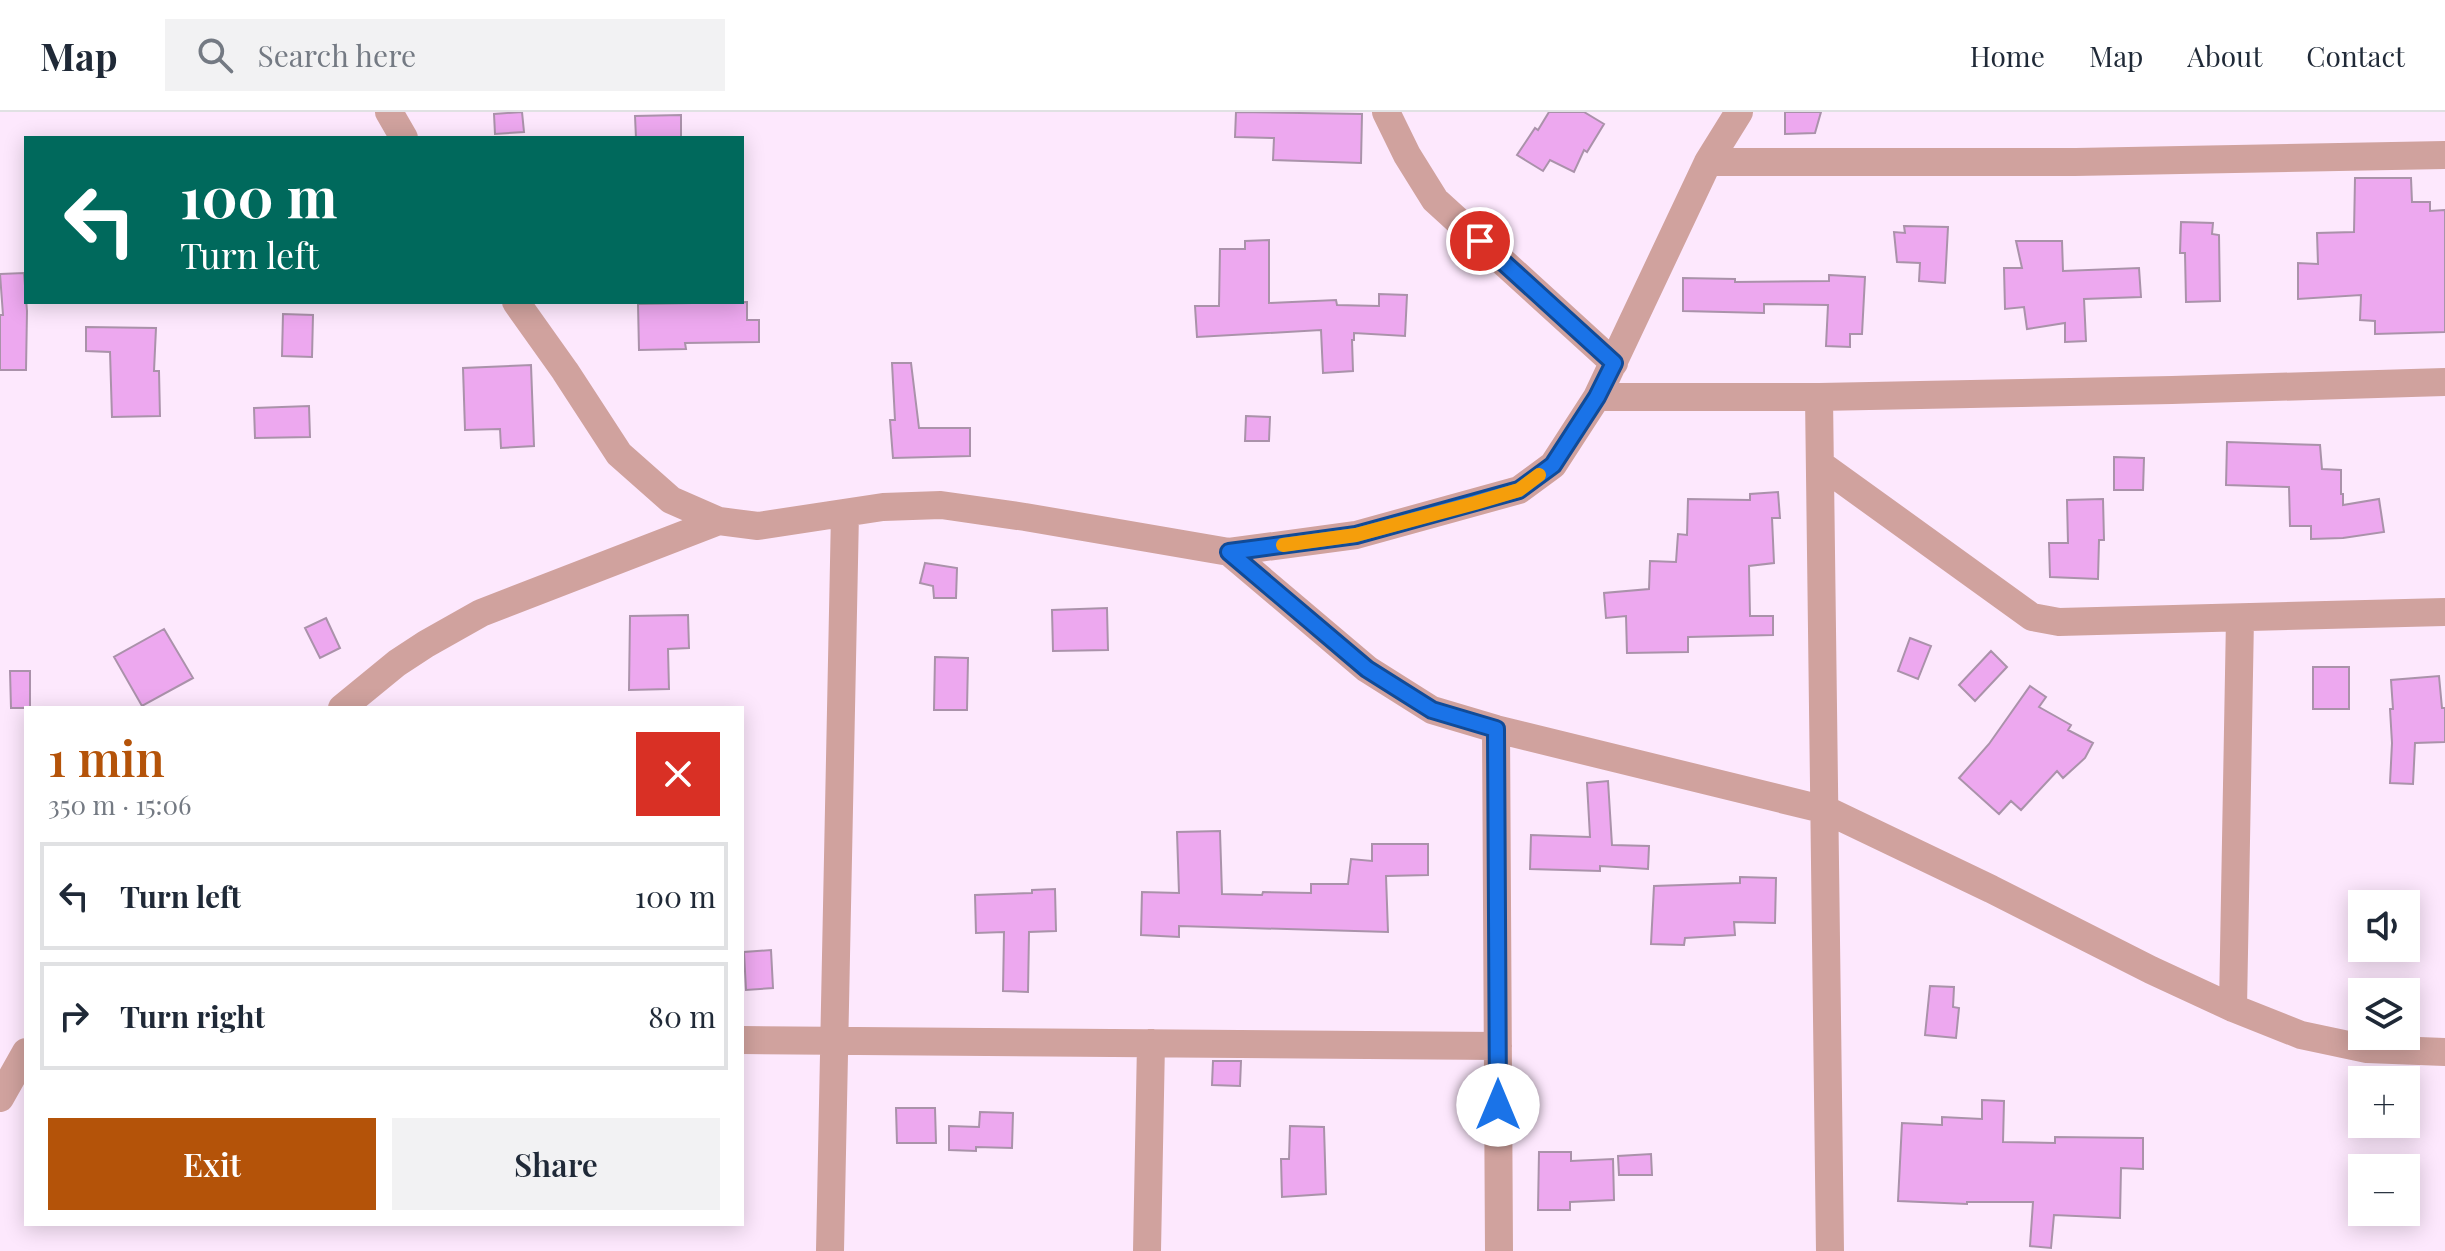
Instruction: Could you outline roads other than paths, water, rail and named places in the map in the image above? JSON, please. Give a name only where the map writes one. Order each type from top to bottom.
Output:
[{"type":"street","points":[[389,112],[403,136]]},
{"type":"street","points":[[1386,112],[1407,155],[1435,200],[1614,363]]},
{"type":"street","points":[[517,304],[619,454],[671,500],[719,521],[758,526],[883,507],[941,505],[1229,552],[1356,535],[1519,490],[1553,465],[1597,397],[1708,162],[1739,112]]},
{"type":"street","points":[[1708,162],[2075,162],[2445,155]]},
{"type":"street","points":[[1597,397],[1819,397],[2445,382]]},
{"type":"street","points":[[1819,397],[1830,1251]]},
{"type":"street","points":[[1820,464],[2032,617],[2059,622],[2445,612]]},
{"type":"street","points":[[830,1251],[845,513]]},
{"type":"street","points":[[344,706],[397,663],[481,613],[719,521]]},
{"type":"street","points":[[1229,552],[1367,669],[1432,710],[1496,729],[1826,810],[2151,970],[2301,1035],[2367,1049],[2445,1052]]},
{"type":"street","points":[[2233,1008],[2240,618]]},
{"type":"street","points":[[1496,729],[1499,1251]]},
{"type":"street","points":[[744,1040],[1498,1046]]},
{"type":"street","points":[[1147,1251],[1151,1043]]},
{"type":"street","points":[[0,1098],[24,1056]]}]
